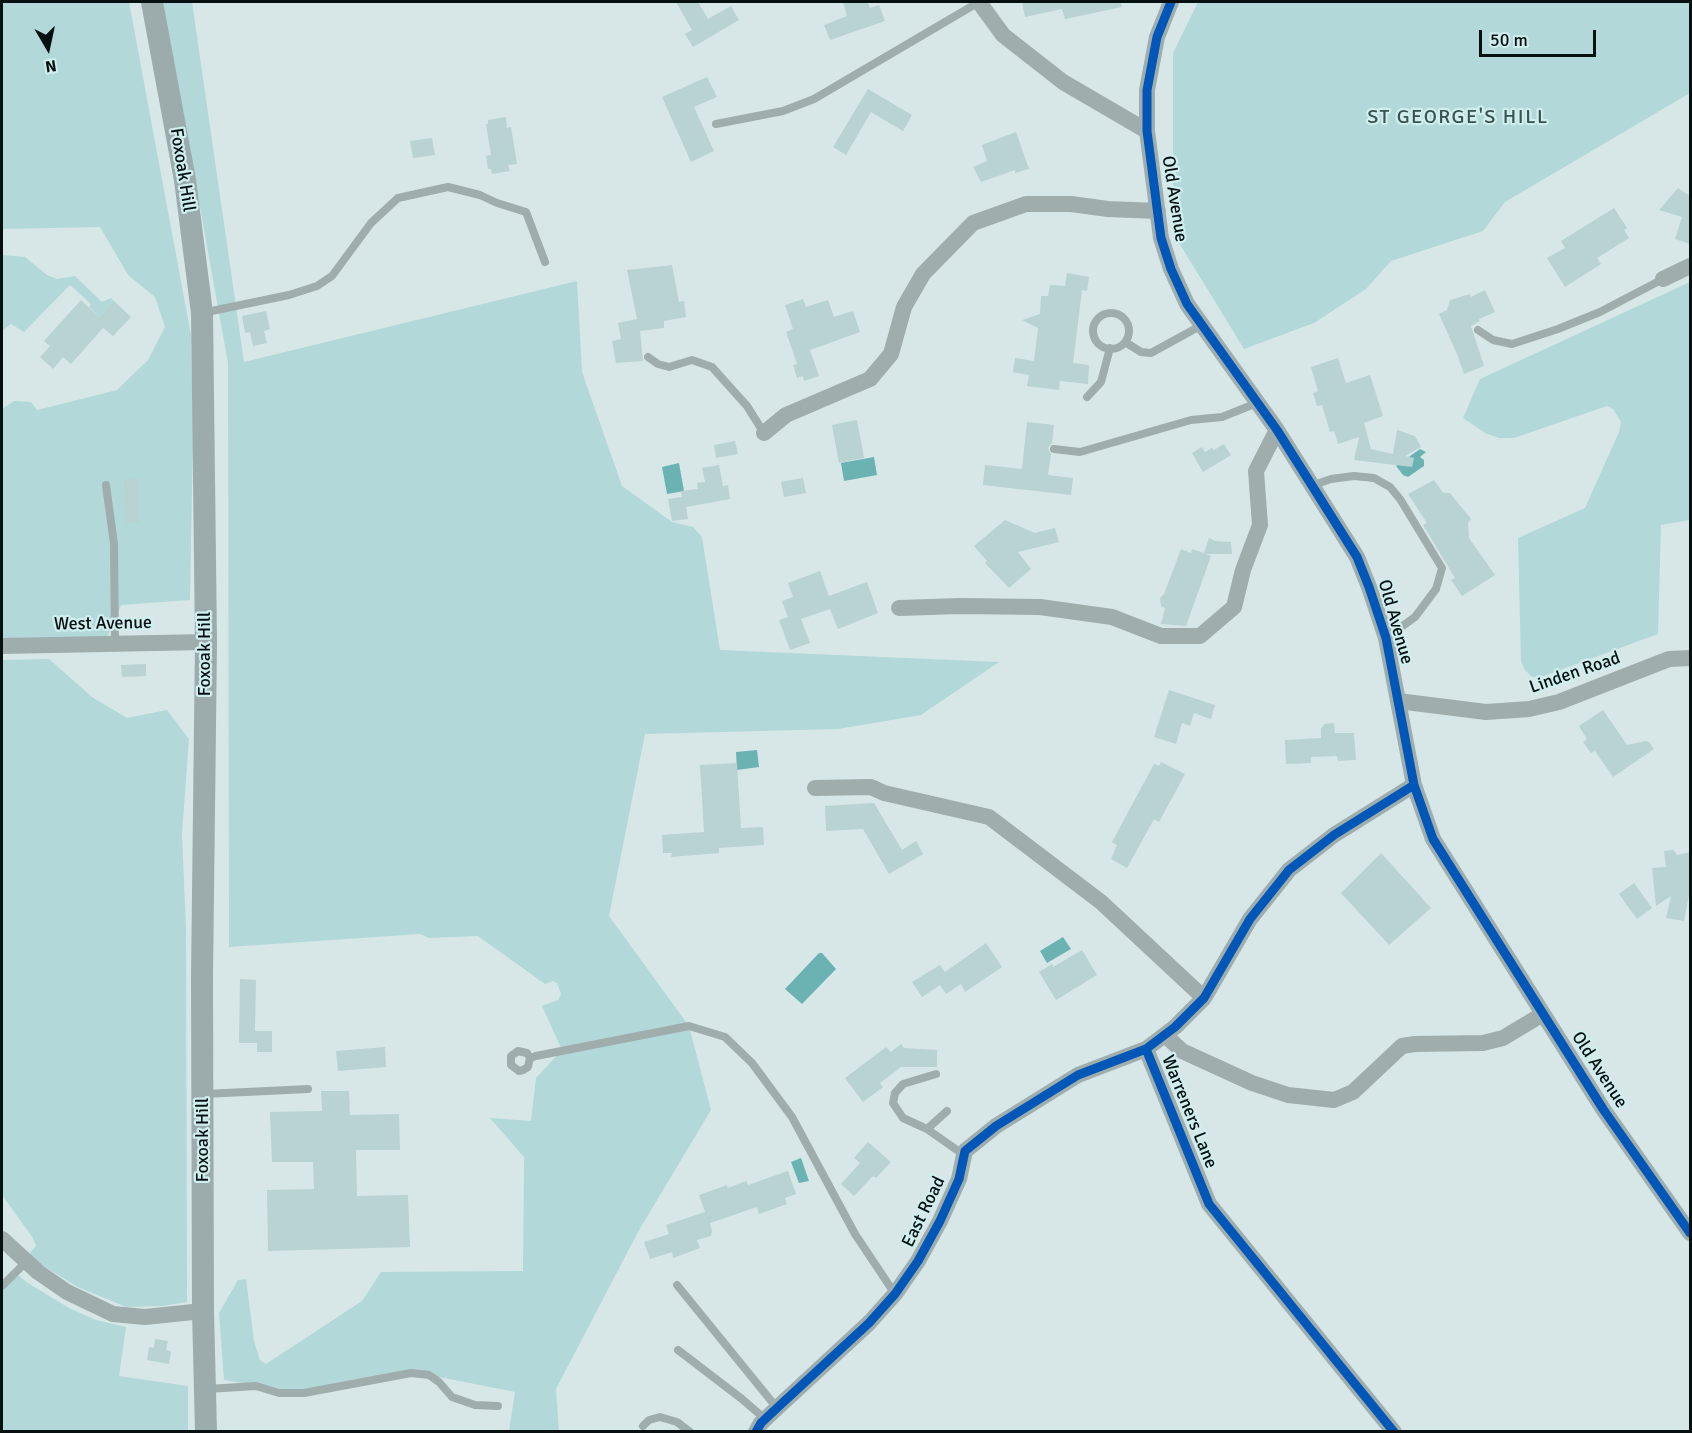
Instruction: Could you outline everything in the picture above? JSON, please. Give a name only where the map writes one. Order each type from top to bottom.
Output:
[{"type":"main road","name":"Foxoak Hill","points":[[152,2],[185,180],[202,313],[206,642],[203,1094],[203,1311],[206,1431]]},
{"type":"street","points":[[979,2],[1003,35],[1063,82],[1147,131]]},
{"type":"street","name":"Old Avenue","points":[[1171,2],[1157,36],[1147,90],[1147,131],[1161,237],[1171,268],[1187,304],[1276,430],[1357,557],[1386,638],[1414,785],[1433,839],[1604,1109],[1690,1233]]},
{"type":"street","points":[[764,433],[786,415],[870,379],[891,354],[904,307],[923,274],[973,223],[1026,204],[1071,204],[1108,209],[1158,211]]},
{"type":"street","points":[[1663,279],[1690,266]]},
{"type":"street","points":[[899,609],[960,606],[1040,607],[1112,617],[1161,636],[1200,636],[1234,607],[1243,570],[1260,525],[1256,471],[1276,430]]},
{"type":"street","name":"West Avenue","points":[[2,645],[206,642]]},
{"type":"street","name":"Linden Road","points":[[1398,701],[1486,712],[1529,709],[1559,702],[1669,659],[1690,658]]},
{"type":"street","name":"Warreners Lane","points":[[1394,1431],[1209,1204],[1146,1049],[1165,1035],[1204,998],[1250,919],[1289,870],[1334,835],[1414,785]]},
{"type":"street","points":[[815,788],[871,787],[884,793],[989,817],[1101,902],[1204,998]]},
{"type":"street","points":[[1165,1035],[1182,1051],[1252,1083],[1288,1095],[1334,1100],[1353,1092],[1402,1046],[1483,1043],[1503,1038],[1543,1014]]},
{"type":"street","points":[[964,1155],[965,1151],[996,1126],[1078,1075],[1146,1049]]},
{"type":"street","name":"East Road","points":[[766,1420],[869,1323],[895,1293],[918,1261],[940,1221],[959,1179],[964,1155]]},
{"type":"street","points":[[2,1239],[26,1262],[67,1292],[113,1314],[144,1317],[203,1311]]},
{"type":"lane","points":[[716,124],[783,111],[814,99],[979,2]]},
{"type":"lane","points":[[202,313],[289,295],[317,286],[332,276],[371,224],[398,198],[448,187],[480,195],[496,203],[526,212],[545,262]]},
{"type":"lane","points":[[1479,330],[1493,340],[1512,344],[1600,312],[1663,279]]},
{"type":"lane","points":[[1115,314],[1125,320],[1129,331],[1121,346],[1110,348],[1100,345],[1094,336],[1095,324],[1103,315],[1115,314]]},
{"type":"lane","points":[[1125,342],[1141,352],[1151,353],[1202,325]]},
{"type":"lane","points":[[1087,397],[1101,382],[1110,348]]},
{"type":"lane","points":[[648,357],[658,364],[669,367],[692,360],[712,367],[747,405],[764,433]]},
{"type":"lane","points":[[1054,449],[1080,452],[1191,420],[1221,417],[1257,403]]},
{"type":"lane","points":[[1311,486],[1331,479],[1354,476],[1374,478],[1390,487],[1400,499],[1442,568],[1436,589],[1415,617],[1386,638]]},
{"type":"lane","points":[[106,485],[114,544],[115,642]]},
{"type":"lane","points":[[530,1058],[689,1026],[725,1037],[752,1063],[792,1117],[855,1234],[895,1293]]},
{"type":"lane","points":[[936,1074],[903,1084],[895,1093],[893,1103],[903,1118],[927,1129],[964,1155]]},
{"type":"lane","points":[[203,1094],[308,1089]]},
{"type":"lane","points":[[927,1129],[947,1111]]},
{"type":"lane","points":[[2,1286],[26,1262]]},
{"type":"lane","points":[[678,1286],[766,1420]]},
{"type":"lane","points":[[678,1350],[742,1398],[766,1420]]},
{"type":"lane","points":[[206,1389],[256,1386],[279,1393],[304,1393],[411,1373],[429,1375],[439,1382],[452,1397],[474,1405],[498,1406]]},
{"type":"lane","points":[[644,1426],[649,1420],[660,1417],[677,1422],[690,1431]]},
{"type":"shaded area","points":[[2,2],[129,2],[191,335],[193,435],[190,600],[121,605],[105,643],[2,646],[2,409],[14,401],[31,402],[37,410],[117,390],[148,360],[165,327],[155,297],[128,275],[100,227],[2,229]]},
{"type":"shaded area","points":[[163,2],[192,2],[244,362],[577,281],[582,372],[622,486],[672,522],[693,527],[702,537],[720,650],[999,662],[921,715],[838,729],[645,734],[609,916],[689,1026],[711,1110],[638,1232],[556,1389],[559,1431],[509,1431],[515,1392],[429,1375],[411,1373],[304,1393],[224,1380],[219,1313],[238,1280],[246,1279],[254,1341],[260,1360],[266,1364],[362,1301],[381,1272],[523,1271],[524,1157],[490,1118],[531,1121],[536,1078],[562,1050],[542,1006],[558,1000],[561,994],[557,983],[553,981],[545,984],[478,936],[429,938],[420,934],[229,947],[228,363]]},
{"type":"shaded area","points":[[1198,2],[1690,2],[1690,93],[1505,202],[1483,231],[1391,261],[1366,289],[1314,323],[1244,349],[1173,233],[1173,53]]},
{"type":"shaded area","points":[[2,255],[25,257],[47,275],[57,279],[75,276],[102,302],[111,298],[114,301],[99,317],[89,307],[91,304],[70,285],[24,332],[11,324],[2,331]]},
{"type":"shaded area","points":[[1690,282],[1690,520],[1661,525],[1658,634],[1541,677],[1532,677],[1521,662],[1518,538],[1585,508],[1619,432],[1621,422],[1613,409],[1607,406],[1514,438],[1499,438],[1485,433],[1463,418],[1480,379]]},
{"type":"shaded area","points":[[49,659],[92,697],[127,718],[167,710],[189,739],[182,833],[186,930],[187,1302],[163,1306],[126,1307],[78,1287],[40,1264],[29,1254],[36,1246],[33,1238],[2,1195],[2,660]]},
{"type":"shaded area","points":[[13,1271],[69,1308],[96,1320],[126,1327],[119,1376],[188,1386],[188,1431],[2,1431],[2,1284]]},
{"type":"water","points":[[1420,449],[1426,452],[1420,457],[1424,460],[1424,466],[1408,477],[1403,475],[1396,466]]},
{"type":"water","points":[[874,457],[877,475],[844,481],[841,463]]},
{"type":"water","points":[[679,463],[684,491],[667,494],[662,467]]},
{"type":"water","points":[[757,750],[759,767],[737,770],[736,752]]},
{"type":"water","points":[[1063,937],[1071,949],[1047,963],[1040,951]]},
{"type":"water","points":[[819,953],[822,953],[836,969],[802,1004],[785,989]]},
{"type":"water","points":[[801,1158],[809,1181],[799,1183],[791,1162]]},
{"type":"building","points":[[676,2],[698,2],[708,19],[731,6],[739,20],[693,47],[685,34],[692,30]]},
{"type":"building","points":[[843,2],[868,2],[870,8],[879,5],[885,21],[830,40],[824,25],[847,16]]},
{"type":"building","points":[[1022,2],[1121,2],[1122,7],[1065,19],[1062,9],[1025,17]]},
{"type":"building","points":[[707,77],[717,97],[694,107],[714,151],[691,162],[662,97]]},
{"type":"building","points":[[868,89],[912,115],[903,131],[871,112],[846,155],[833,147]]},
{"type":"building","points":[[506,117],[507,128],[511,127],[517,164],[508,165],[510,171],[492,174],[491,169],[488,169],[486,156],[491,155],[486,124],[488,120]]},
{"type":"building","points":[[1016,132],[1029,169],[1015,173],[1015,170],[981,182],[973,167],[987,161],[982,145]]},
{"type":"building","points":[[432,138],[435,155],[413,158],[410,141]]},
{"type":"building","points":[[1678,188],[1690,196],[1690,244],[1675,239],[1682,217],[1659,210]]},
{"type":"building","points":[[1614,208],[1627,228],[1624,230],[1629,238],[1597,258],[1601,264],[1565,287],[1547,258],[1565,248],[1561,241]]},
{"type":"building","points":[[672,265],[679,302],[684,301],[686,317],[664,321],[664,328],[640,331],[643,361],[616,363],[612,341],[621,339],[618,323],[637,319],[627,270]]},
{"type":"building","points":[[1067,273],[1089,277],[1087,291],[1082,290],[1073,363],[1089,365],[1088,384],[1060,381],[1059,390],[1027,386],[1029,375],[1013,372],[1015,358],[1034,361],[1038,328],[1022,320],[1040,314],[1041,296],[1048,296],[1050,285],[1065,286]]},
{"type":"building","points":[[1485,290],[1495,312],[1479,319],[1480,321],[1471,326],[1484,366],[1464,374],[1439,314],[1447,310],[1450,300],[1470,294],[1471,297]]},
{"type":"building","points":[[803,299],[806,307],[828,300],[834,317],[853,311],[860,332],[810,350],[819,376],[804,381],[803,376],[797,378],[793,365],[797,364],[786,332],[793,329],[785,305]]},
{"type":"building","points":[[81,300],[99,317],[114,301],[131,317],[113,336],[103,328],[71,364],[63,357],[53,369],[40,357],[50,346],[44,341]]},
{"type":"building","points":[[266,311],[270,329],[264,331],[267,343],[253,346],[250,332],[245,333],[242,316]]},
{"type":"building","points":[[1338,358],[1346,383],[1370,375],[1383,416],[1364,423],[1371,449],[1393,454],[1397,430],[1415,436],[1421,447],[1405,456],[1414,458],[1412,467],[1354,460],[1359,437],[1338,444],[1334,431],[1330,432],[1322,405],[1317,406],[1313,393],[1318,391],[1311,367]]},
{"type":"building","points":[[857,420],[864,458],[839,463],[832,425]]},
{"type":"building","points":[[1027,422],[1054,425],[1052,443],[1048,448],[1051,454],[1048,475],[1073,478],[1071,495],[983,485],[985,465],[1022,469]]},
{"type":"building","points":[[735,441],[738,454],[716,458],[714,445]]},
{"type":"building","points":[[1224,444],[1231,455],[1203,472],[1192,453],[1202,447],[1205,452],[1212,448],[1214,450]]},
{"type":"building","points":[[719,465],[723,486],[728,485],[730,499],[686,507],[688,519],[672,521],[668,499],[682,497],[681,491],[698,489],[697,483],[705,482],[702,468]]},
{"type":"building","points":[[803,478],[806,493],[784,497],[781,482]]},
{"type":"building","points":[[124,479],[138,479],[139,523],[125,522]]},
{"type":"building","points":[[1434,480],[1443,493],[1450,493],[1471,519],[1468,523],[1469,538],[1495,575],[1462,596],[1451,580],[1455,578],[1423,525],[1427,523],[1408,494]]},
{"type":"building","points":[[1005,520],[1035,533],[1055,528],[1059,542],[1018,552],[1031,569],[1009,588],[985,563],[987,561],[974,546]]},
{"type":"building","points":[[1209,538],[1215,541],[1231,542],[1232,554],[1206,554],[1211,556],[1186,626],[1161,624],[1165,608],[1161,606],[1160,598],[1164,594],[1181,549],[1191,553],[1192,549],[1204,553]]},
{"type":"building","points":[[820,571],[829,596],[867,582],[878,613],[838,629],[830,609],[801,619],[810,643],[790,650],[779,620],[788,617],[782,601],[793,597],[788,583]]},
{"type":"building","points":[[146,664],[146,676],[122,677],[121,665]]},
{"type":"building","points":[[1169,690],[1215,705],[1211,719],[1194,713],[1190,726],[1182,723],[1176,744],[1154,737]]},
{"type":"building","points":[[1603,710],[1627,745],[1645,741],[1649,742],[1654,749],[1613,777],[1595,751],[1591,753],[1583,742],[1587,739],[1579,726]]},
{"type":"building","points":[[1334,723],[1335,733],[1354,733],[1356,760],[1338,761],[1337,756],[1311,757],[1311,763],[1286,764],[1285,740],[1321,738],[1321,729],[1324,724]]},
{"type":"building","points":[[1161,762],[1185,774],[1159,822],[1154,819],[1127,868],[1111,859],[1117,845],[1112,842],[1154,764],[1159,766]]},
{"type":"building","points":[[737,763],[741,828],[763,827],[764,845],[719,848],[719,853],[671,857],[672,853],[663,853],[662,835],[704,832],[700,765]]},
{"type":"building","points":[[874,803],[902,850],[916,841],[923,854],[889,874],[863,829],[826,831],[825,806]]},
{"type":"building","points":[[1673,850],[1677,855],[1690,852],[1690,890],[1684,921],[1666,918],[1671,896],[1656,906],[1652,868],[1666,867],[1664,851]]},
{"type":"building","points":[[1381,853],[1431,908],[1389,945],[1341,893]]},
{"type":"building","points":[[1634,883],[1652,908],[1637,919],[1619,894]]},
{"type":"building","points":[[986,943],[1002,967],[965,992],[961,984],[946,994],[940,985],[922,997],[912,982],[940,965],[945,972]]},
{"type":"building","points":[[1082,950],[1097,975],[1056,1000],[1039,972],[1052,964],[1053,967]]},
{"type":"building","points":[[240,979],[256,980],[255,1031],[272,1031],[272,1052],[257,1052],[257,1043],[239,1043]]},
{"type":"building","points":[[901,1044],[904,1048],[937,1050],[937,1067],[901,1067],[880,1083],[883,1087],[863,1102],[845,1078],[886,1047],[891,1052]]},
{"type":"building","points":[[385,1047],[386,1067],[338,1071],[336,1051]]},
{"type":"building","points":[[321,1091],[349,1091],[350,1115],[399,1114],[400,1150],[356,1150],[357,1196],[408,1195],[410,1247],[268,1251],[267,1190],[314,1189],[313,1162],[272,1162],[270,1112],[322,1111]]},
{"type":"building","points":[[868,1142],[891,1162],[876,1178],[873,1176],[854,1196],[841,1184],[860,1163],[854,1158]]},
{"type":"building","points":[[788,1171],[796,1194],[785,1198],[787,1204],[759,1214],[757,1207],[710,1223],[711,1236],[697,1240],[700,1248],[673,1258],[672,1252],[650,1259],[644,1242],[669,1234],[666,1225],[705,1212],[699,1195],[746,1181],[748,1185]]},
{"type":"building","points":[[155,1339],[168,1341],[166,1350],[171,1351],[169,1364],[147,1360],[149,1347],[154,1348]]},
{"type":"cycle path","points":[[1171,2],[1157,37],[1147,90],[1147,131],[1161,238],[1171,269],[1187,304],[1277,430],[1357,557],[1386,638],[1414,785],[1433,839],[1603,1109],[1690,1233]]},
{"type":"cycle path","points":[[1394,1432],[1209,1204],[1146,1049],[1175,1027],[1204,998],[1250,919],[1289,870],[1334,835],[1414,785]]},
{"type":"cycle path","points":[[756,1432],[761,1423],[869,1323],[895,1294],[918,1261],[940,1221],[959,1179],[965,1151],[996,1126],[1078,1075],[1146,1049]]},
{"type":"district","name":"ST GEORGE'S HILL","points":[[1458,118]]}]
